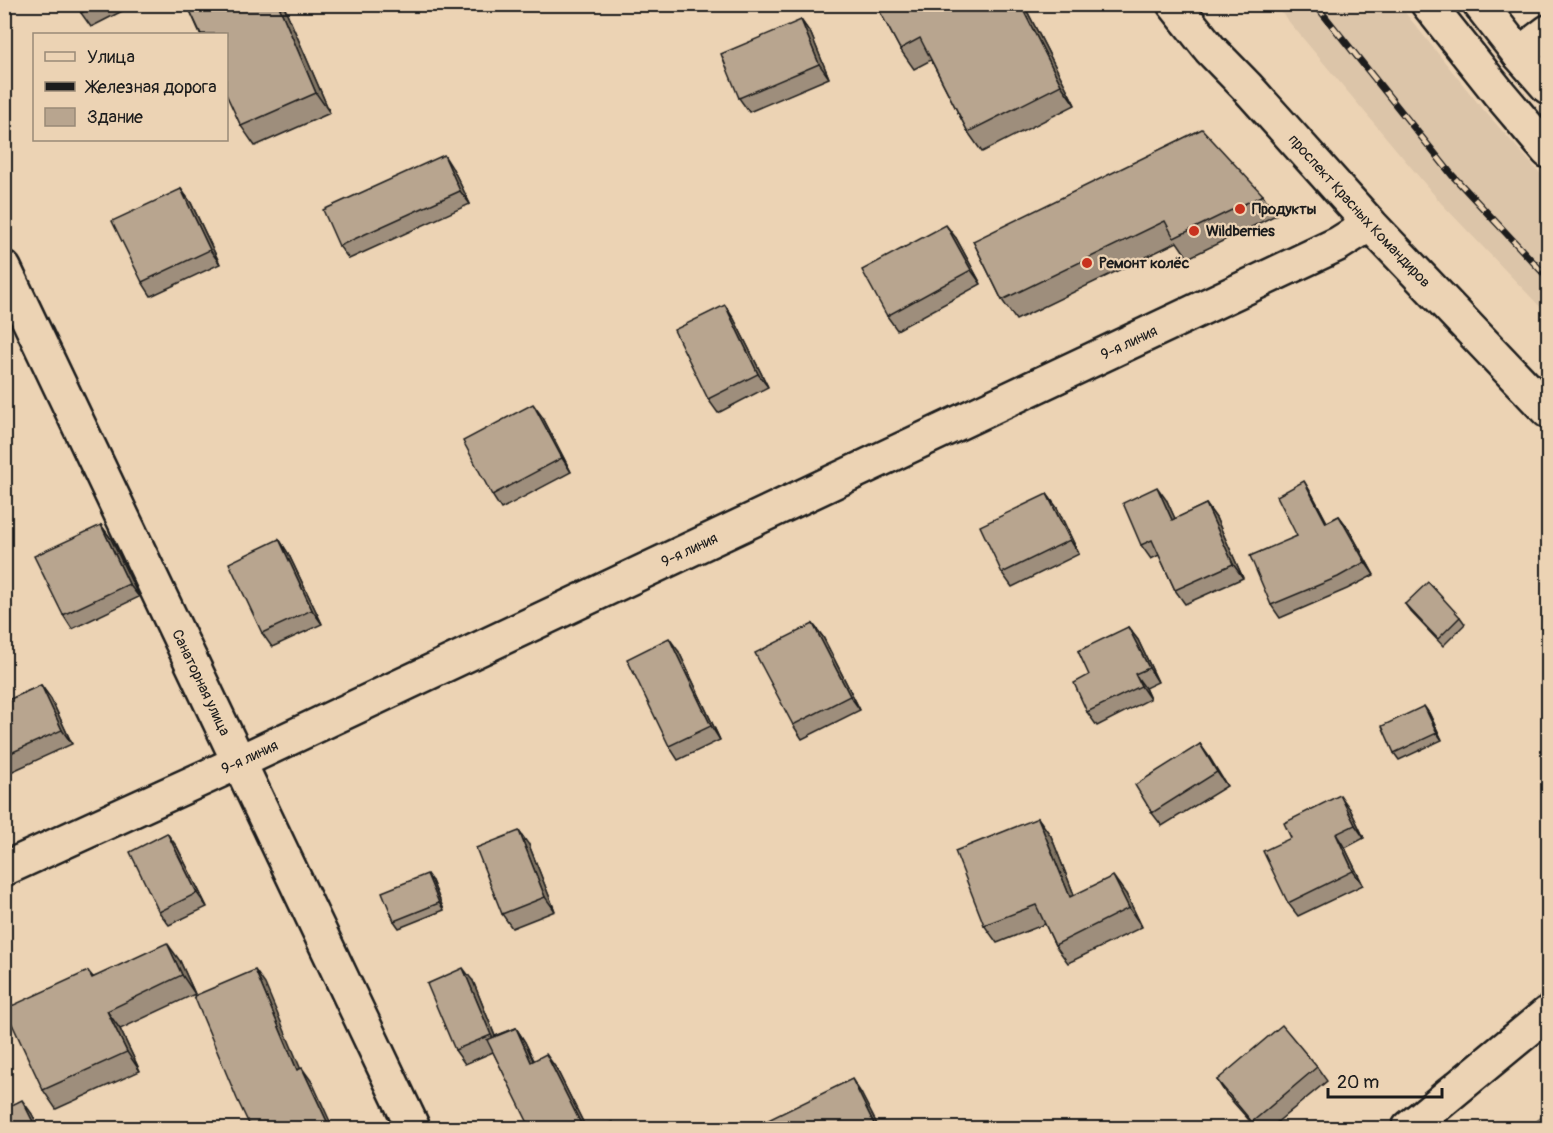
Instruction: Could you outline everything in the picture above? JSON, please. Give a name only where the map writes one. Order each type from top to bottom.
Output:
[{"type":"main road","name":"проспект Красных Командиров","points":[[1174,4],[1210,48],[1370,224],[1548,411]]},
{"type":"main road","points":[[1428,4],[1548,150]]},
{"type":"main road","points":[[1480,4],[1548,87]]},
{"type":"main road","points":[[1519,54],[1548,32]]},
{"type":"main road","name":"9-я линия","points":[[4,869],[239,762],[1328,249],[1370,224]]},
{"type":"main road","name":"Санаторная улица","points":[[4,268],[413,1128]]},
{"type":"main road","points":[[1409,1128],[1548,1013]]},
{"type":"shaded area","points":[[1275,5],[1399,5],[1481,107],[1548,182],[1548,315],[1441,203]]},
{"type":"shaded area","points":[[1548,1112],[1548,1128],[1528,1128]]},
{"type":"building","points":[[77,4],[98,4],[81,13]]},
{"type":"building","points":[[187,4],[278,4],[316,93],[241,126],[228,98],[228,33],[201,33]]},
{"type":"building","points":[[876,4],[1020,4],[1061,85],[968,132],[920,38],[900,49]]},
{"type":"building","points":[[801,20],[819,64],[739,98],[721,54]]},
{"type":"building","points":[[1202,129],[1263,195],[1174,238],[1165,221],[1002,300],[973,241]]},
{"type":"building","points":[[444,155],[460,191],[339,246],[323,210]]},
{"type":"building","points":[[181,189],[210,250],[142,282],[112,221]]},
{"type":"building","points":[[946,225],[971,270],[887,316],[862,270]]},
{"type":"building","points":[[725,305],[758,374],[708,399],[674,330]]},
{"type":"building","points":[[533,404],[562,458],[492,495],[463,441]]},
{"type":"building","points":[[1304,481],[1326,523],[1339,516],[1365,562],[1338,577],[1271,605],[1250,556],[1297,536],[1277,496]]},
{"type":"building","points":[[1157,487],[1172,520],[1206,504],[1233,564],[1175,590],[1152,540],[1141,545],[1123,503]]},
{"type":"building","points":[[1047,494],[1070,540],[1002,573],[980,526]]},
{"type":"building","points":[[101,525],[129,584],[63,615],[34,556]]},
{"type":"building","points":[[279,539],[312,610],[262,633],[229,563]]},
{"type":"building","points":[[1428,582],[1460,617],[1438,639],[1405,604]]},
{"type":"building","points":[[813,624],[850,696],[793,725],[755,653]]},
{"type":"building","points":[[1128,627],[1149,668],[1135,674],[1141,686],[1087,712],[1074,683],[1089,675],[1078,651]]},
{"type":"building","points":[[669,638],[711,726],[669,746],[627,659]]},
{"type":"building","points":[[41,685],[62,730],[4,756],[4,702]]},
{"type":"building","points":[[1424,706],[1437,733],[1394,753],[1382,726]]},
{"type":"building","points":[[1200,744],[1217,772],[1152,813],[1135,785]]},
{"type":"building","points":[[1340,795],[1355,825],[1336,834],[1353,871],[1288,903],[1263,851],[1291,838],[1284,823]]},
{"type":"building","points":[[1038,818],[1070,897],[1113,876],[1129,908],[1055,945],[1036,905],[984,925],[955,851]]},
{"type":"building","points":[[519,831],[545,897],[502,914],[476,848]]},
{"type":"building","points":[[167,833],[197,893],[159,912],[130,852]]},
{"type":"building","points":[[427,874],[439,903],[394,921],[382,892]]},
{"type":"building","points":[[167,943],[182,975],[107,1011],[127,1052],[43,1090],[5,1009],[88,971],[92,978]]},
{"type":"building","points":[[463,968],[491,1035],[455,1050],[427,984]]},
{"type":"building","points":[[255,970],[297,1070],[302,1068],[330,1128],[251,1128],[237,1099],[194,996]]},
{"type":"building","points":[[1282,1025],[1317,1067],[1252,1122],[1217,1080]]},
{"type":"building","points":[[516,1028],[531,1062],[546,1054],[583,1128],[536,1128],[533,1123],[529,1125],[487,1040]]},
{"type":"building","points":[[852,1079],[876,1128],[765,1128],[762,1123]]},
{"type":"building","points":[[22,1100],[36,1128],[4,1128],[4,1109]]},
{"type":"building","points":[[612,1122],[616,1128],[599,1128]]},
{"type":"railway","points":[[1315,4],[1452,175],[1548,278]]},
{"type":"place","name":"Продукты","points":[[1240,209]]},
{"type":"place","name":"Wildberries","points":[[1194,231]]},
{"type":"place","name":"Ремонт колёс","points":[[1087,263]]}]
